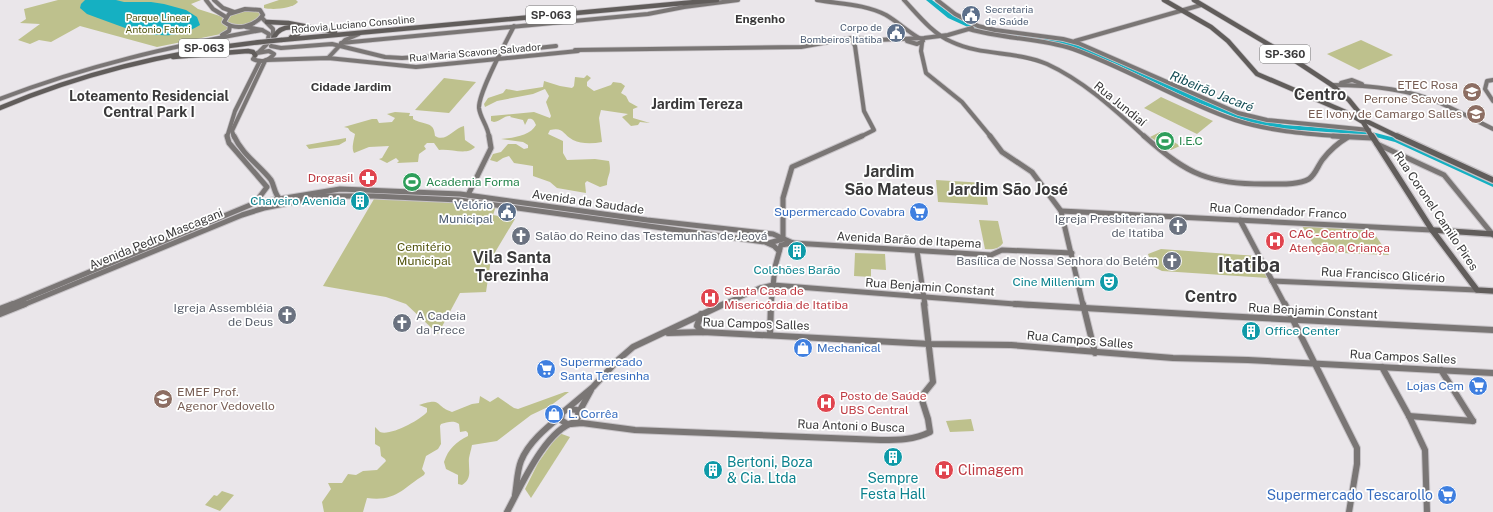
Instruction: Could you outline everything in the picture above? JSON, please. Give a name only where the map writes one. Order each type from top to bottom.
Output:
[{"type":"main road","points":[[206,0],[213,9],[226,17]]},
{"type":"main road","points":[[214,0],[220,7],[227,11],[234,12]]},
{"type":"main road","name":"Rodovia Luciano Consoline","points":[[0,108],[72,81],[147,60],[216,46],[717,0]]},
{"type":"main road","points":[[271,46],[281,48],[340,44],[636,15],[684,6],[738,0]]},
{"type":"main road","points":[[817,0],[881,12],[921,40],[953,34],[977,26]]},
{"type":"main road","name":"Rua Jundiaí","points":[[904,0],[942,36],[951,42],[963,46],[1018,56],[1047,65],[1102,99],[1156,146],[1196,173],[1213,180],[1223,182],[1278,184],[1310,178],[1324,157],[1334,147],[1348,137]]},
{"type":"main road","points":[[937,0],[955,14],[977,26],[995,30],[1041,35],[1093,48],[1238,113],[1267,120],[1371,134]]},
{"type":"main road","name":"SP-360","points":[[1164,0],[1202,20],[1228,41],[1257,74],[1359,119],[1377,144]]},
{"type":"main road","name":"SP-360","points":[[1194,0],[1285,54],[1332,86],[1349,100],[1366,121],[1493,180]]},
{"type":"main road","points":[[1066,46],[1072,42],[1201,5]]},
{"type":"main road","points":[[239,27],[252,24],[262,18],[263,12],[256,9],[245,9],[234,12],[226,17],[224,22],[230,26],[239,27],[248,27],[262,30],[269,34],[270,37],[267,45],[252,59],[263,61],[272,57]]},
{"type":"main road","points":[[262,18],[273,29],[274,37]]},
{"type":"main road","points":[[267,22],[288,23],[331,32],[349,33]]},
{"type":"main road","points":[[0,98],[65,74],[107,61],[224,34],[229,31],[230,26]]},
{"type":"main road","points":[[468,195],[491,148],[489,133],[479,110],[483,91],[514,26]]},
{"type":"main road","points":[[272,57],[274,54],[271,46],[276,32],[282,28],[290,27],[300,31],[298,34],[288,39]]},
{"type":"main road","points":[[970,29],[1003,38],[1066,46],[1236,120],[1280,130],[1348,137],[1371,134]]},
{"type":"main road","points":[[153,50],[262,30]]},
{"type":"main road","points":[[328,58],[340,44],[351,36],[384,30]]},
{"type":"main road","points":[[911,34],[912,41],[919,46],[921,51],[926,73],[962,102],[984,129],[990,134],[1002,152],[1032,172],[1061,211],[1095,353]]},
{"type":"main road","points":[[340,44],[385,57],[402,58],[556,47],[578,50],[771,48],[801,47],[840,40],[912,41],[934,39],[951,42],[949,38],[953,34]]},
{"type":"main road","points":[[921,40],[921,51]]},
{"type":"main road","points":[[769,243],[783,239],[782,228],[784,198],[792,167],[874,130],[874,127],[866,117],[864,111],[855,41]]},
{"type":"main road","points":[[552,52],[556,47]]},
{"type":"main road","name":"Rua Maria Scavone Salvador","points":[[263,61],[328,58],[416,67],[578,50]]},
{"type":"main road","points":[[147,60],[248,51],[257,54],[272,51]]},
{"type":"main road","points":[[272,57],[274,60],[278,61]]},
{"type":"main road","points":[[398,66],[402,58]]},
{"type":"main road","points":[[255,203],[267,187],[256,172],[229,143],[227,137],[228,129],[263,61]]},
{"type":"main road","points":[[1493,80],[1487,81],[1485,89],[1493,101]]},
{"type":"main road","points":[[1332,86],[1357,84],[1378,86],[1438,102],[1493,129]]},
{"type":"main road","points":[[241,105],[232,131],[236,142],[272,182],[277,198],[281,200]]},
{"type":"main road","name":"SP-360","points":[[1348,113],[1358,113]]},
{"type":"main road","name":"SP-360","points":[[1371,134],[1379,128],[1386,130]]},
{"type":"main road","points":[[1377,144],[1444,175],[1493,234]]},
{"type":"main road","name":"Rua Coronel Camilo Pires","points":[[1377,144],[1432,230],[1477,290]]},
{"type":"main road","name":"Avenida da Saudade","points":[[255,203],[281,200],[340,189],[468,195],[584,212],[773,234]]},
{"type":"main road","points":[[368,196],[376,190]]},
{"type":"main road","points":[[394,196],[397,191]]},
{"type":"main road","points":[[408,197],[413,192]]},
{"type":"main road","name":"Avenida da Saudade","points":[[325,196],[394,196],[459,200],[769,243]]},
{"type":"main road","name":"Avenida Pedro Mascagani","points":[[0,314],[225,222],[264,208],[325,196]]},
{"type":"main road","name":"Avenida Pedro Mascagani","points":[[0,309],[255,203]]},
{"type":"main road","points":[[248,207],[257,210],[264,208]]},
{"type":"main road","name":"Rua Comendador Franco","points":[[1061,211],[1493,234]]},
{"type":"main road","points":[[581,218],[584,212]]},
{"type":"main road","points":[[1240,220],[1294,321],[1357,448],[1357,464],[1349,512]]},
{"type":"main road","points":[[773,234],[782,228]]},
{"type":"main road","points":[[740,239],[742,231]]},
{"type":"main road","name":"Avenida Barão de Itapema","points":[[773,234],[793,243],[917,251],[991,255],[1002,250],[1072,253]]},
{"type":"main road","points":[[769,243],[779,251]]},
{"type":"main road","points":[[770,335],[772,285],[779,251],[781,246],[793,243]]},
{"type":"main road","name":"Rua Antoni o Busca","points":[[569,424],[582,423],[635,430],[881,440],[910,440],[921,438],[930,432],[930,424],[924,412],[921,397],[933,382],[930,344],[917,251]]},
{"type":"main road","name":"Rua Francisco Glicério","points":[[1272,281],[1493,291]]},
{"type":"main road","points":[[514,498],[516,479],[522,459],[534,442],[561,416],[562,413],[569,409],[593,387],[618,360],[633,348],[666,333],[701,314],[760,288],[772,285]]},
{"type":"main road","name":"Rua Benjamin Constant","points":[[772,285],[1084,308],[1294,321],[1493,330]]},
{"type":"main road","points":[[701,314],[697,326],[703,332]]},
{"type":"main road","name":"Rua Campos Salles","points":[[666,333],[703,332],[930,344],[1011,345],[1095,353],[1173,358],[1493,373]]},
{"type":"main road","points":[[1382,367],[1409,416],[1425,450],[1427,512]]},
{"type":"main road","points":[[1409,416],[1473,421],[1441,370]]},
{"type":"main road","points":[[507,512],[543,448],[555,434],[578,419],[579,414],[593,387]]},
{"type":"main road","points":[[569,409],[573,408],[579,414],[582,423]]},
{"type":"main road","points":[[561,416],[564,422],[569,424]]},
{"type":"green space","name":"Parque Linear Antonio Fatori","points":[[58,0],[201,0],[191,4],[198,9],[223,17],[222,21],[227,27],[228,31],[221,34],[157,47],[80,26],[51,42],[39,40],[30,44],[18,40],[40,24],[20,23],[26,19],[24,9]]},
{"type":"green space","points":[[279,0],[296,0],[298,2],[287,8],[264,8],[264,5]]},
{"type":"green space","points":[[246,10],[260,12],[260,17],[257,20],[245,25],[228,24],[228,19],[232,15]]},
{"type":"green space","points":[[1361,40],[1393,55],[1359,70],[1327,54]]},
{"type":"green space","points":[[587,75],[591,78],[587,82],[587,86],[594,91],[611,85],[613,82],[621,83],[625,86],[621,93],[626,96],[629,102],[638,107],[633,109],[633,118],[650,123],[640,122],[638,125],[631,126],[622,117],[628,114],[601,110],[599,118],[602,142],[583,143],[569,138],[561,130],[550,130],[548,134],[563,141],[563,153],[567,160],[595,159],[609,161],[610,172],[607,185],[600,187],[587,181],[585,183],[586,193],[557,188],[550,182],[533,176],[533,166],[514,163],[509,156],[497,162],[490,160],[493,154],[501,152],[508,144],[516,144],[524,149],[528,148],[528,145],[523,142],[501,139],[515,137],[530,132],[536,125],[532,119],[528,119],[525,125],[523,120],[510,117],[511,116],[506,116],[494,122],[491,121],[491,116],[534,112],[550,118],[551,116],[546,102],[549,96],[545,89],[533,94],[497,101],[485,107],[484,104],[488,98],[503,93],[506,89],[517,91],[543,87],[544,81],[572,88],[574,86],[575,77],[584,78]]},
{"type":"green space","points":[[444,78],[476,82],[449,113],[415,110]]},
{"type":"green space","points":[[1161,97],[1213,121],[1197,134],[1144,108]]},
{"type":"green space","points":[[395,112],[410,113],[409,116],[413,116],[413,119],[430,125],[433,128],[435,136],[439,138],[443,138],[464,126],[465,140],[475,147],[468,151],[439,150],[434,143],[427,143],[424,146],[426,149],[419,154],[418,162],[397,163],[399,161],[396,158],[387,163],[379,159],[382,158],[389,146],[369,147],[354,153],[353,146],[355,134],[348,128],[344,127],[372,119],[377,119],[379,123],[392,122],[395,118],[387,114]]},
{"type":"green space","name":"I.E.C","points":[[1160,132],[1180,146],[1171,150],[1150,137]]},
{"type":"green space","points":[[346,138],[346,141],[339,145],[309,149],[306,145]]},
{"type":"green space","points":[[936,180],[985,183],[988,205],[938,202]]},
{"type":"green space","name":"Cemitério Municipal","points":[[374,199],[415,200],[496,206],[493,215],[515,219],[491,259],[486,292],[460,293],[438,334],[406,304],[386,297],[323,286]]},
{"type":"green space","points":[[979,220],[998,221],[1003,243],[999,247],[985,249]]},
{"type":"green space","points":[[1302,226],[1371,229],[1389,255],[1318,252]]},
{"type":"green space","points":[[1161,249],[1257,256],[1268,278],[1162,271],[1152,266],[1148,254]]},
{"type":"green space","points":[[855,253],[885,254],[886,270],[871,269],[871,277],[854,276]]},
{"type":"green space","points":[[565,392],[569,392],[550,406],[531,415],[497,441],[472,445],[469,458],[469,476],[462,485],[458,484],[458,475],[446,469],[444,462],[450,450],[456,443],[468,436],[468,433],[466,431],[460,432],[459,424],[448,422],[441,424],[440,426],[441,444],[438,449],[426,456],[422,469],[425,473],[424,475],[392,496],[377,499],[367,498],[363,512],[324,512],[322,502],[331,489],[328,483],[342,483],[348,474],[356,475],[363,471],[377,470],[386,461],[381,456],[380,447],[375,444],[375,427],[380,432],[385,433],[398,430],[418,419],[427,412],[427,408],[419,405],[435,402],[446,410],[452,412],[472,404],[479,403],[480,396],[490,402],[498,397],[514,408],[518,409]]},
{"type":"green space","points":[[971,419],[974,431],[950,432],[946,421]]},
{"type":"green space","points":[[559,433],[570,437],[531,498],[525,489],[538,463]]},
{"type":"green space","points":[[222,491],[234,495],[220,511],[205,505],[214,495],[217,496]]},
{"type":"water","points":[[85,0],[116,0],[124,2],[151,2],[164,4],[186,10],[197,17],[200,25],[186,32],[172,35],[144,33],[87,14],[80,8],[81,4]]},
{"type":"waterway","name":"Ribeirão Jacaré","points":[[929,0],[950,17],[972,27],[1001,34],[1076,46],[1096,53],[1196,100],[1237,116],[1253,121],[1285,127],[1368,133],[1397,140],[1493,185]]},
{"type":"place","name":"Secretaria de Saúde","points":[[971,15]]},
{"type":"place","name":"Corpo de Bombeiros Itatiba","points":[[896,33]]},
{"type":"place","name":"ETEC Rosa Perrone Scavone","points":[[1472,92]]},
{"type":"place","name":"EE Ivony de Camargo Salles","points":[[1476,114]]},
{"type":"place","name":"I.E.C","points":[[1165,141]]},
{"type":"place","name":"Drogasil","points":[[368,178]]},
{"type":"place","name":"Academia Forma","points":[[412,182]]},
{"type":"place","name":"Chaveiro Avenida","points":[[360,201]]},
{"type":"place","name":"Velório Municipal","points":[[507,212]]},
{"type":"place","name":"Supermercado Covabra","points":[[919,212]]},
{"type":"place","name":"Igreja Presbiteriana de Itatiba","points":[[1178,226]]},
{"type":"place","name":"Salão do Reino das Testemunhas de Jeová","points":[[521,236]]},
{"type":"place","name":"CAC - Centro de Atenção a Criança","points":[[1275,241]]},
{"type":"place","name":"Colchões Barão","points":[[797,251]]},
{"type":"place","name":"Basílica de Nossa Senhora do Belém","points":[[1172,261]]},
{"type":"place","name":"Cine Millenium","points":[[1109,282]]},
{"type":"place","name":"Santa Casa de Misericórdia de Itatiba","points":[[710,298]]},
{"type":"place","name":"Igreja Assembléia de Deus","points":[[287,315]]},
{"type":"place","name":"A Cadeia da Prece","points":[[402,323]]},
{"type":"place","name":"Office Center","points":[[1251,331]]},
{"type":"place","name":"Mechanical","points":[[803,348]]},
{"type":"place","name":"Supermercado Santa Teresinha","points":[[546,369]]},
{"type":"place","name":"Lojas Cem","points":[[1478,386]]},
{"type":"place","name":"EMEF Prof. Agenor Vedovello","points":[[163,399]]},
{"type":"place","name":"Posto de Saúde UBS Central","points":[[826,403]]},
{"type":"place","name":"L. Corrêa","points":[[554,414]]},
{"type":"place","name":"Sempre Festa Hall","points":[[893,457]]},
{"type":"place","name":"Bertoni, Boza & Cia. Ltda","points":[[713,470]]},
{"type":"place","name":"Climagem","points":[[944,470]]},
{"type":"place","name":"Supermercado Tescarollo","points":[[1447,495]]},
{"type":"district","name":"Engenho","points":[[760,19]]},
{"type":"district","name":"Cidade Jardim","points":[[351,87]]},
{"type":"district","name":"Centro","points":[[1320,94]]},
{"type":"district","name":"Loteamento Residencial Central Park I","points":[[149,104]]},
{"type":"district","name":"Jardim Tereza","points":[[697,104]]},
{"type":"district","name":"Jardim São Mateus","points":[[889,180]]},
{"type":"district","name":"Jardim São José","points":[[1008,189]]},
{"type":"district","name":"Itatiba","points":[[1249,265]]},
{"type":"district","name":"Vila Santa Terezinha","points":[[512,266]]},
{"type":"district","name":"Centro","points":[[1211,296]]}]
